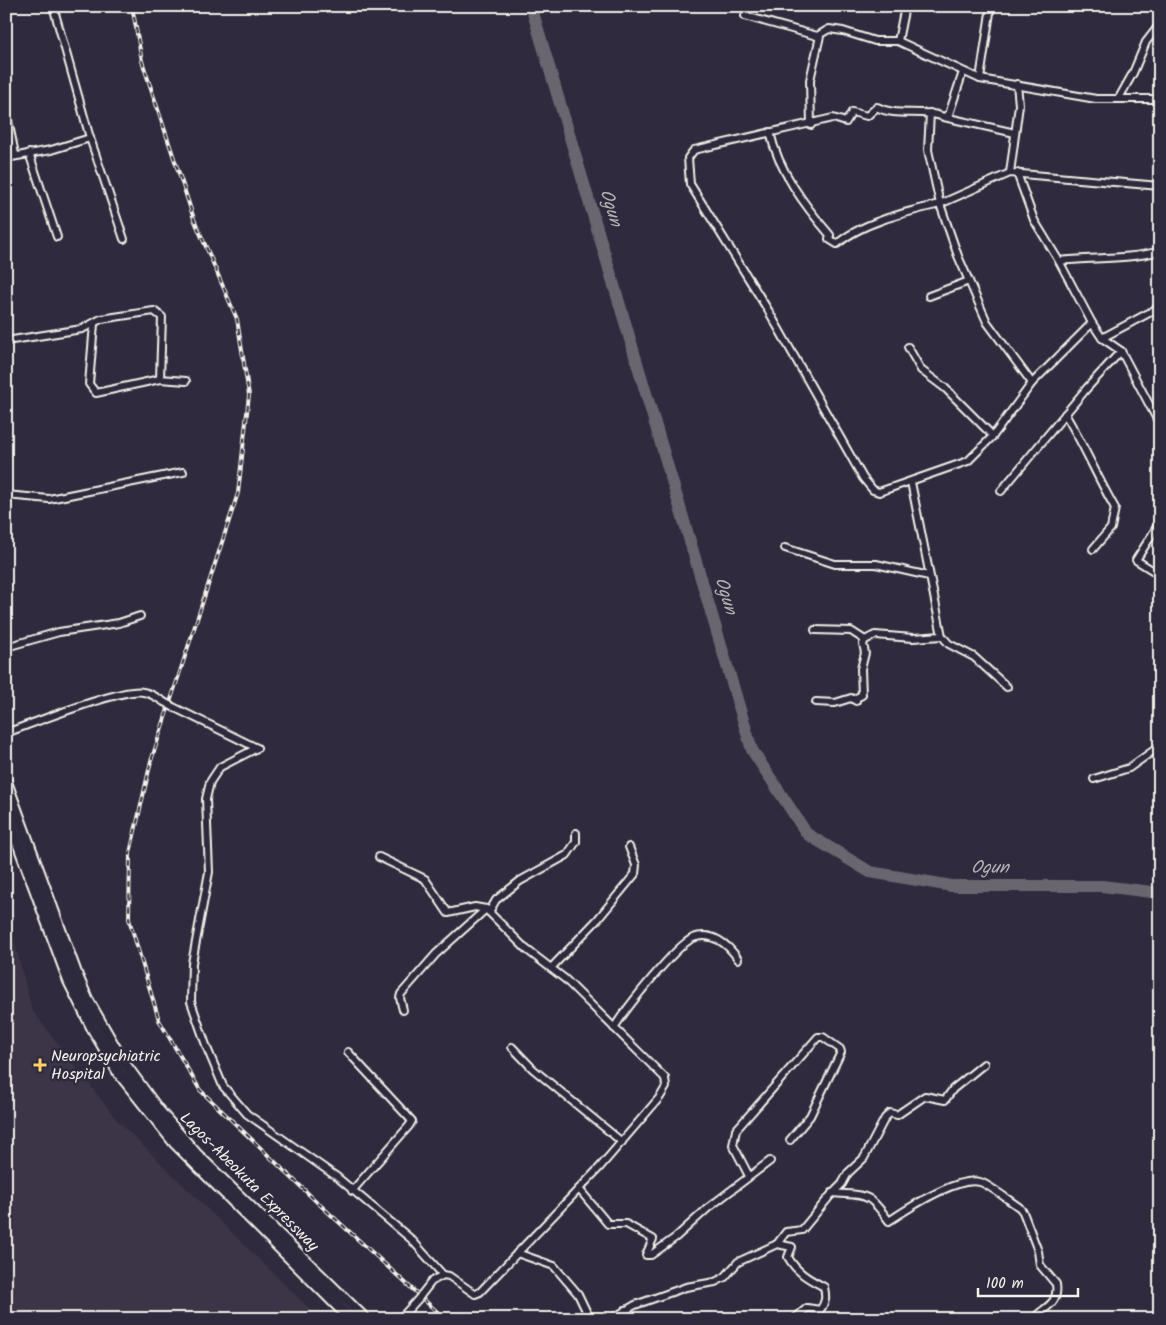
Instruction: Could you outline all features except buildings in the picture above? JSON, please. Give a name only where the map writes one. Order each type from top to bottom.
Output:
[{"type":"highway","name":"Lagos-Abeokuta Expressway","points":[[6,782],[77,976],[123,1062],[147,1096],[196,1154],[365,1319]]},
{"type":"highway","name":"Lagos-Abeokuta Expressway","points":[[6,810],[69,981],[93,1029],[119,1073],[174,1142],[351,1319]]},
{"type":"street","points":[[53,6],[90,138],[124,239]]},
{"type":"street","points":[[898,42],[905,6]]},
{"type":"street","points":[[980,79],[991,6]]},
{"type":"street","points":[[745,16],[818,36],[829,29],[843,31],[875,41],[898,42],[980,79],[1096,99],[1160,99]]},
{"type":"street","points":[[1119,98],[1133,73],[1139,54],[1160,24]]},
{"type":"street","points":[[811,124],[810,80],[820,36],[818,36]]},
{"type":"street","points":[[944,117],[949,114],[963,72]]},
{"type":"street","points":[[1010,173],[1019,104],[1017,84]]},
{"type":"street","points":[[1015,132],[930,113],[900,112],[889,114],[877,107],[867,116],[852,112],[846,122],[833,118],[694,150],[688,158],[690,184],[768,310],[863,478],[873,490],[879,492],[912,482],[968,461],[993,436],[1032,383],[1092,323]]},
{"type":"street","points":[[6,110],[15,154]]},
{"type":"street","points":[[930,113],[928,150],[940,204],[969,282],[987,322],[1032,383]]},
{"type":"street","points":[[770,132],[774,152],[781,165],[801,198],[830,235],[829,239],[837,244],[850,233],[906,212],[940,204],[1010,173],[1160,186]]},
{"type":"street","points":[[6,158],[15,154],[51,150],[90,138]]},
{"type":"street","points":[[29,153],[57,237]]},
{"type":"street","points":[[1017,173],[1034,220],[1059,261],[1092,323],[1102,338],[1121,352],[1160,425]]},
{"type":"street","points":[[1059,261],[1096,257],[1126,258],[1160,251]]},
{"type":"street","points":[[929,296],[969,282]]},
{"type":"street","points":[[1102,338],[1160,307]]},
{"type":"street","points":[[6,341],[82,329],[101,319],[154,311],[162,317],[160,380]]},
{"type":"street","points":[[94,324],[90,384],[96,394],[160,380],[186,381]]},
{"type":"street","points":[[908,348],[921,370],[945,388],[993,436]]},
{"type":"street","points":[[1001,491],[1065,414],[1121,352]]},
{"type":"street","points":[[1065,414],[1083,443],[1101,483],[1115,508],[1111,528],[1093,549]]},
{"type":"street","points":[[6,495],[49,498],[183,472]]},
{"type":"street","points":[[912,482],[942,636],[949,644],[974,657],[1007,687]]},
{"type":"street","points":[[1160,522],[1136,560],[1160,575]]},
{"type":"street","points":[[785,548],[835,564],[876,564],[929,576]]},
{"type":"street","points":[[6,647],[58,632],[119,624],[140,616]]},
{"type":"street","points":[[814,630],[851,631],[865,640]]},
{"type":"street","points":[[816,702],[835,703],[851,698],[856,701],[856,698],[862,695],[861,669],[865,652],[863,644],[865,640],[875,635],[913,638],[942,636]]},
{"type":"street","points":[[6,733],[110,697],[143,692],[257,748],[220,768],[210,782],[206,799],[210,872],[192,963],[191,1002],[207,1048],[223,1086],[247,1114],[308,1155],[411,1239],[443,1275],[449,1276],[475,1294],[480,1292],[518,1253],[622,1142],[660,1097],[666,1087],[665,1078],[552,968],[526,949],[487,910],[476,907],[456,913],[448,913],[444,910],[425,879],[379,857]]},
{"type":"street","points":[[1094,779],[1129,768],[1160,746]]},
{"type":"street","points":[[403,1010],[401,994],[436,954],[520,881],[567,854],[576,842],[576,833]]},
{"type":"street","points":[[552,968],[598,919],[635,874],[636,865],[629,847]]},
{"type":"street","points":[[614,1028],[622,1014],[657,972],[680,947],[692,938],[713,938],[723,941],[738,959]]},
{"type":"street","points":[[749,1176],[733,1145],[736,1130],[818,1037],[822,1036],[840,1049],[841,1052],[810,1116],[790,1140]]},
{"type":"street","points":[[512,1047],[532,1069],[622,1142]]},
{"type":"street","points":[[348,1052],[412,1121],[410,1126],[352,1191]]},
{"type":"street","points":[[611,1319],[625,1310],[686,1287],[716,1282],[725,1278],[738,1262],[778,1244],[786,1232],[802,1230],[832,1193],[842,1184],[848,1173],[864,1158],[890,1112],[897,1115],[925,1096],[944,1100],[953,1089],[984,1064]]},
{"type":"street","points":[[579,1189],[608,1224],[626,1224],[653,1239],[646,1255],[662,1248],[770,1160]]},
{"type":"street","points":[[832,1193],[852,1193],[870,1197],[889,1221],[904,1210],[959,1184],[982,1182],[1019,1207],[1023,1212],[1038,1252],[1040,1265],[1056,1284],[1056,1295],[1052,1305],[1033,1319]]},
{"type":"street","points":[[778,1244],[792,1247],[788,1257],[792,1264],[804,1277],[824,1287],[826,1295],[826,1302],[820,1310],[807,1308],[794,1319]]},
{"type":"street","points":[[518,1253],[554,1266],[578,1294],[590,1319]]},
{"type":"street","points":[[400,1319],[432,1282],[443,1275]]},
{"type":"street","points":[[625,1310],[632,1319]]},
{"type":"shaded area","name":"Neuropsychiatric Hospital","points":[[6,909],[32,1010],[117,1120],[320,1319],[6,1319]]},
{"type":"waterway","name":"Ogun","points":[[531,6],[752,750],[807,834],[870,872],[952,886],[1102,886],[1160,893]]},
{"type":"railway","points":[[132,6],[142,61],[194,219],[237,319],[249,395],[238,493],[151,761],[130,853],[129,919],[159,1020],[200,1090],[318,1203],[445,1319]]},
{"type":"place","name":"Neuropsychiatric Hospital","points":[[40,1065]]}]
